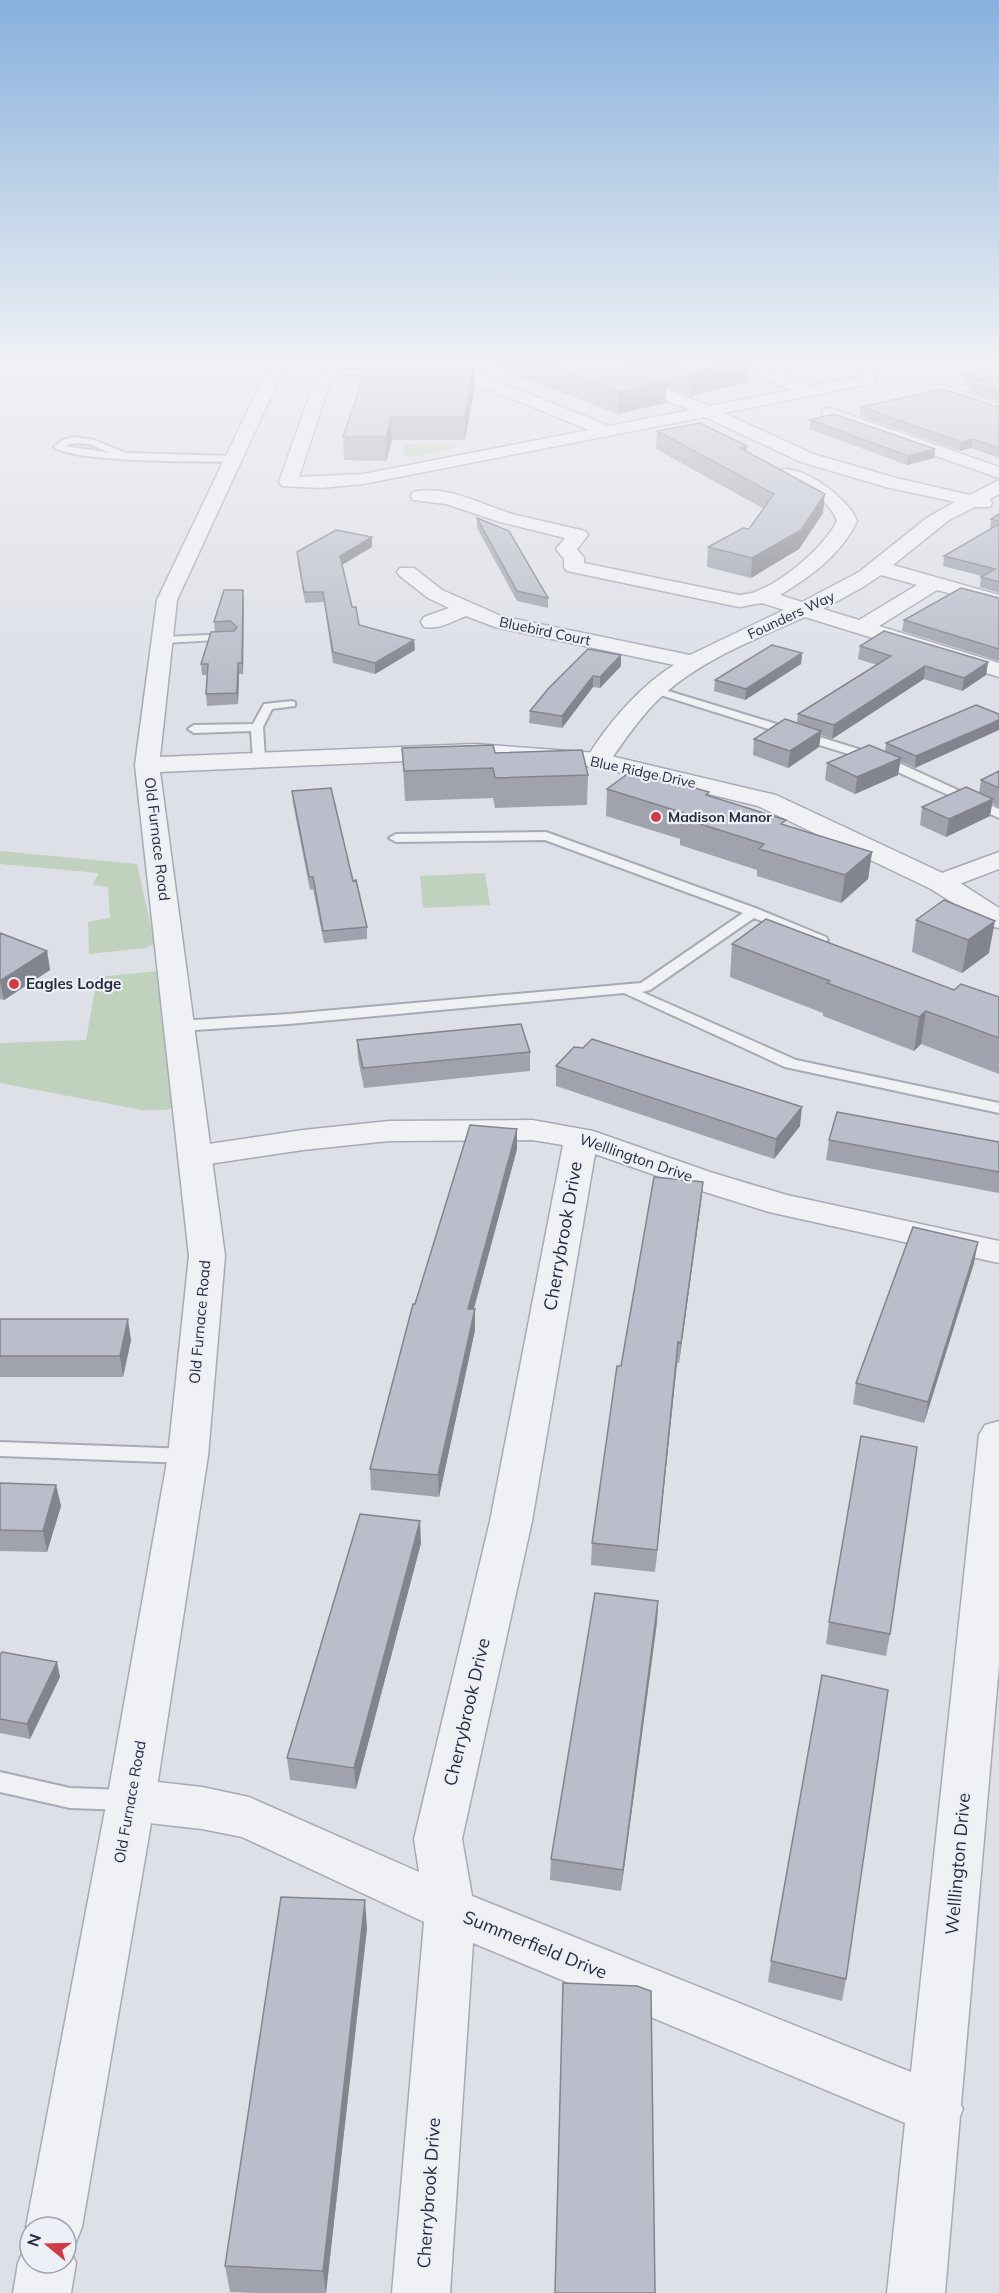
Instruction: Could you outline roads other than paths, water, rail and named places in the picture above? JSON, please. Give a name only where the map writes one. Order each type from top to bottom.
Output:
[{"type":"street","name":"Old Furnace Road","points":[[56,2215],[131,1800],[188,1456],[207,1256],[147,765],[167,600],[227,469]]},
{"type":"street","points":[[293,469],[288,482],[320,483],[363,479],[414,469]]},
{"type":"street","points":[[420,496],[448,499],[507,518],[578,535],[566,549],[574,558],[574,567],[739,601],[763,597],[789,581],[823,553],[842,533],[847,521],[841,510],[825,495],[777,469]]},
{"type":"street","points":[[844,469],[928,492],[999,507]]},
{"type":"street","name":"Founders Way","points":[[598,760],[604,749],[655,690],[693,662],[749,634],[804,611],[858,582],[938,519],[999,486]]},
{"type":"street","points":[[876,567],[999,601]]},
{"type":"street","name":"Bluebird Court","points":[[408,572],[435,594],[495,621],[693,662]]},
{"type":"street","points":[[860,628],[935,584]]},
{"type":"street","points":[[763,597],[999,670]]},
{"type":"street","points":[[432,622],[467,609]]},
{"type":"street","name":"Blue Ridge Drive","points":[[147,765],[475,752],[598,760],[767,800],[941,883],[999,920]]},
{"type":"street","points":[[941,883],[999,860]]},
{"type":"street","name":"Welllington Drive","points":[[195,1156],[303,1140],[389,1131],[532,1130],[581,1138],[698,1179],[781,1203],[999,1252]]},
{"type":"street","name":"Cherrybrook Drive","points":[[421,2293],[450,1910],[438,1839],[511,1521],[581,1138]]},
{"type":"street","name":"Welllington Drive","points":[[916,2293],[936,2109],[996,1444],[999,1435]]},
{"type":"street","name":"Summerfield Drive","points":[[131,1800],[202,1808],[249,1818],[450,1910],[936,2109]]},
{"type":"street","points":[[42,2293],[45,2275]]},
{"type":"lane","points":[[162,639],[231,637]]},
{"type":"lane","points":[[655,690],[884,761],[999,814]]},
{"type":"lane","points":[[259,759],[257,727],[267,706],[291,705]]},
{"type":"lane","points":[[194,729],[257,727]]},
{"type":"lane","points":[[396,838],[546,836],[753,912],[838,947]]},
{"type":"lane","points":[[180,1026],[289,1019],[645,987],[753,912]]},
{"type":"lane","points":[[628,988],[631,992],[791,1064],[999,1107]]},
{"type":"lane","points":[[0,1449],[188,1456]]},
{"type":"lane","points":[[0,1782],[70,1798],[131,1800]]},
{"type":"place","name":"Madison Manor","points":[[656,817]]},
{"type":"place","name":"Eagles Lodge","points":[[14,984]]}]
